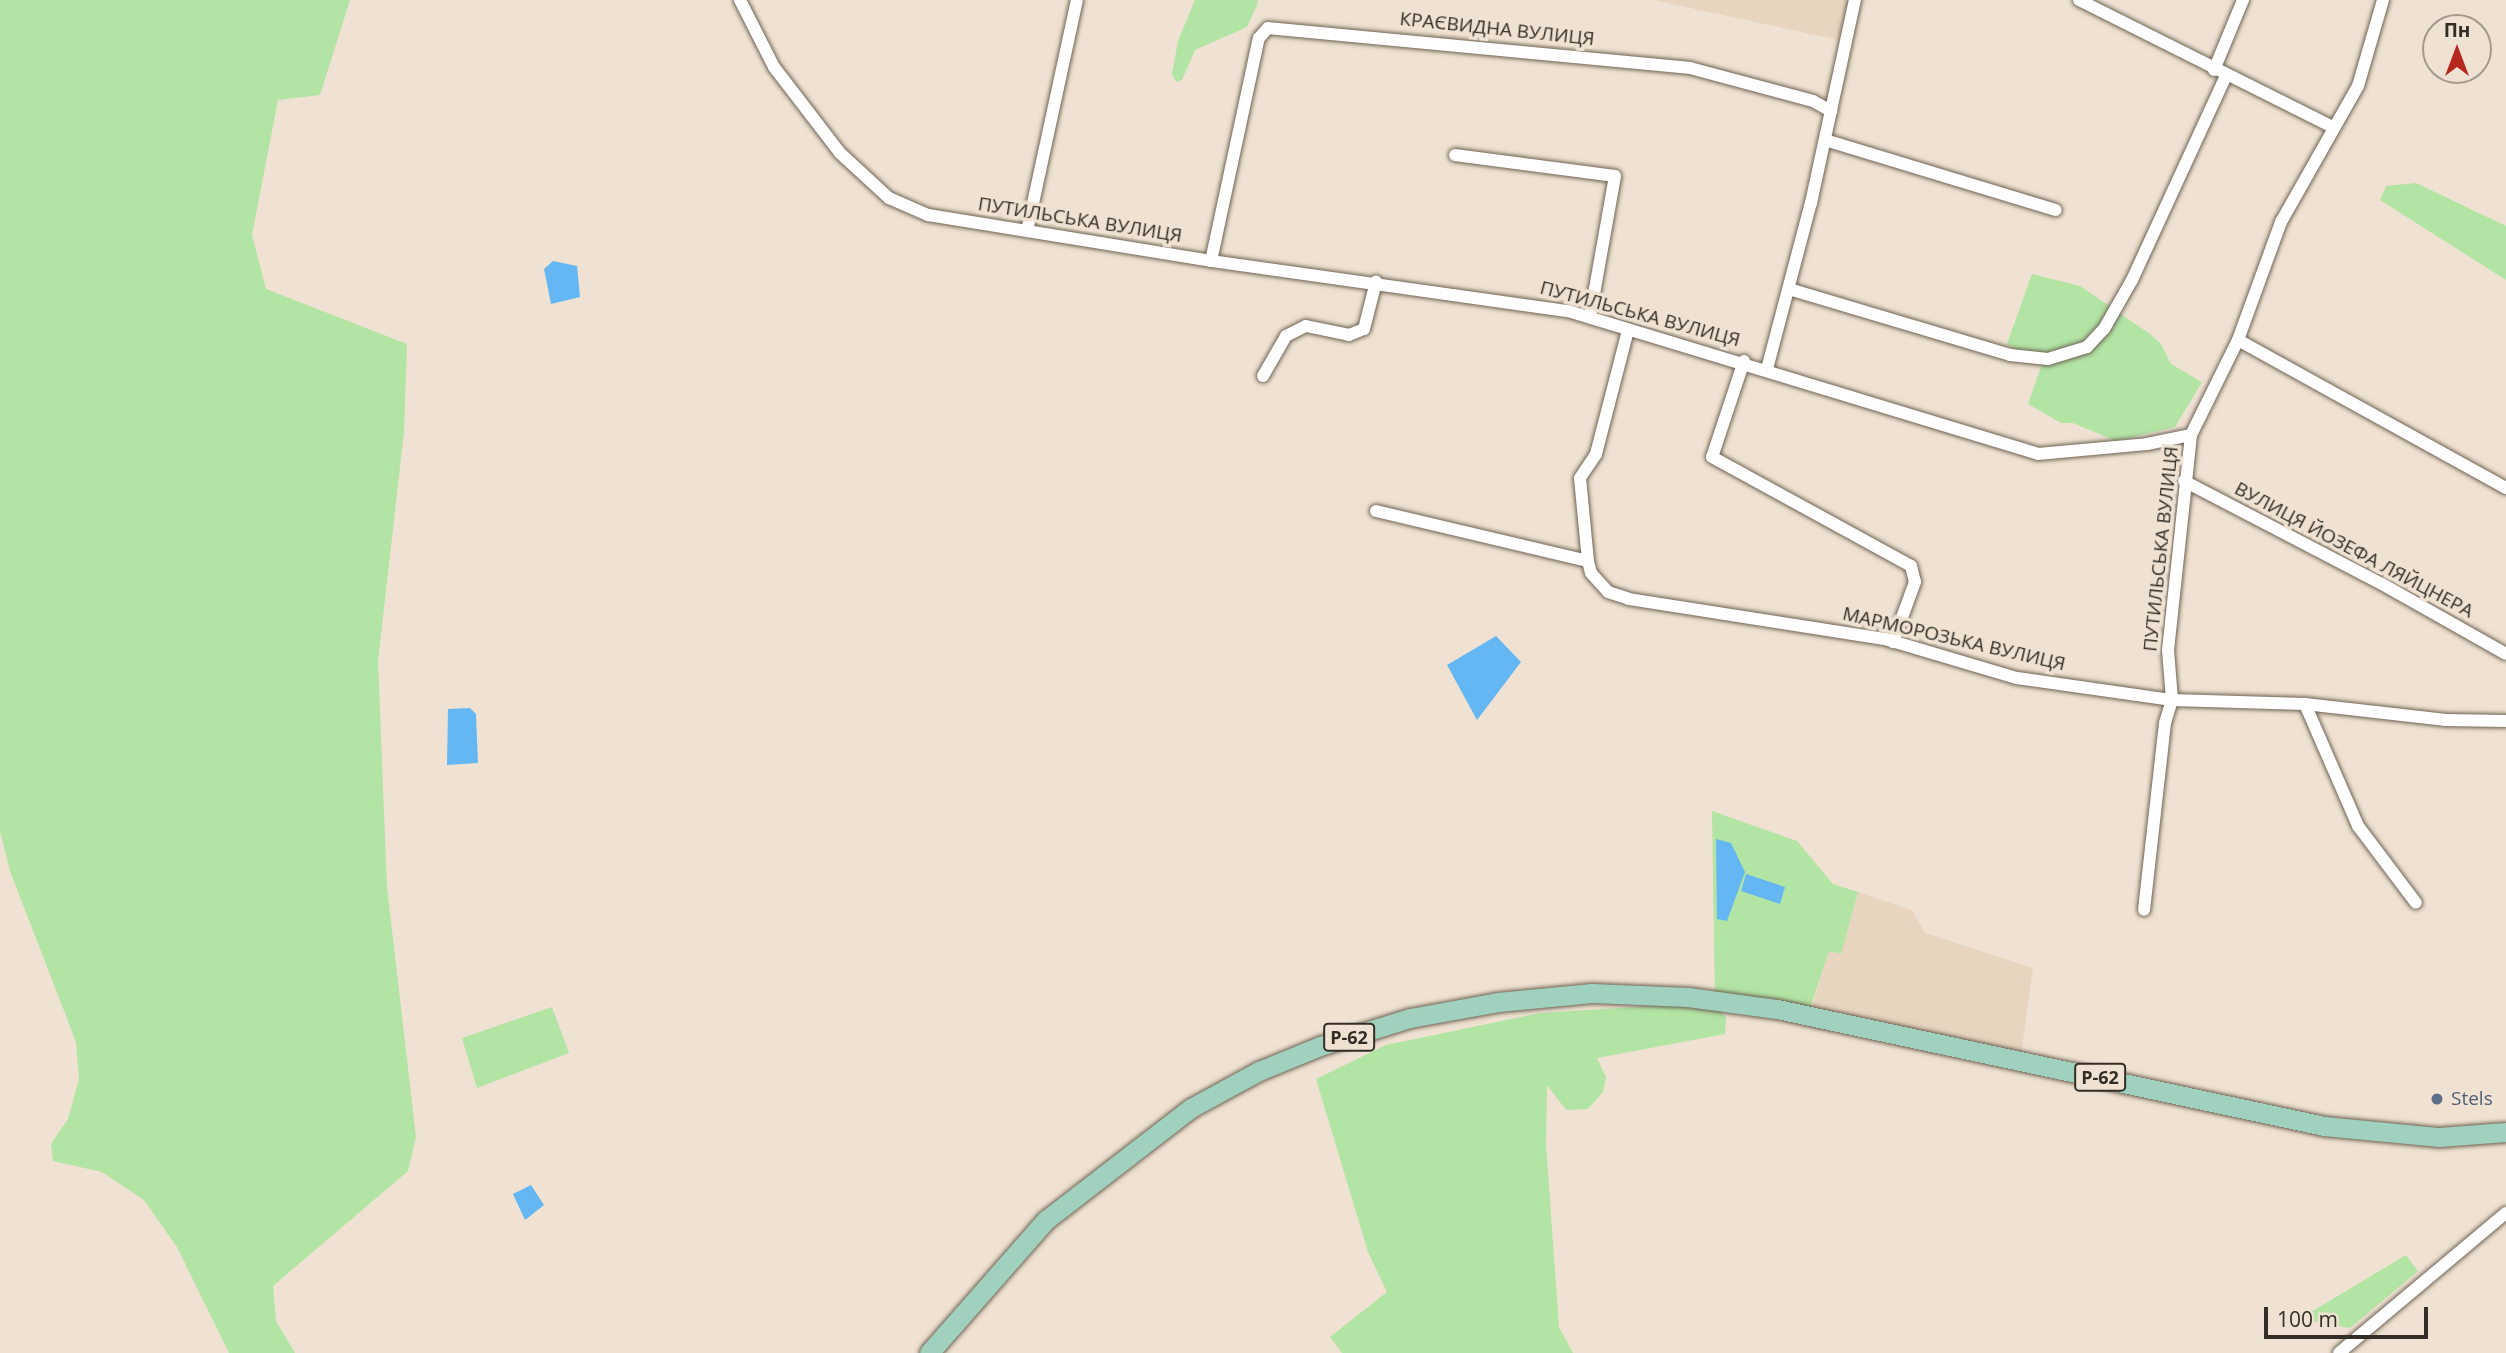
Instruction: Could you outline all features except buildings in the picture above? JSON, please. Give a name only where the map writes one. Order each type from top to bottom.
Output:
[{"type":"main road","name":"Р-62","points":[[929,1353],[1046,1220],[1118,1161],[1191,1108],[1259,1071],[1320,1046],[1410,1018],[1498,1002],[1592,993],[1688,998],[1812,1013],[2324,1126],[2439,1137],[2506,1132]]},
{"type":"street","name":"ПУТИЛЬСЬКА ВУЛИЦЯ","points":[[740,0],[789,89],[841,153],[877,189],[928,215],[1211,261],[1543,306],[1744,361],[2038,454],[2117,448],[2191,435],[2168,650],[2172,700],[2163,736],[2144,910]]},
{"type":"street","points":[[1027,231],[1077,0]]},
{"type":"street","points":[[1768,369],[1825,140],[1855,0]]},
{"type":"street","points":[[2079,0],[2214,70],[2333,127]]},
{"type":"street","points":[[2214,70],[2242,0]]},
{"type":"street","points":[[2191,435],[2238,341],[2281,222],[2358,86],[2383,0]]},
{"type":"street","name":"КРАЄВИДНА ВУЛИЦЯ","points":[[1211,261],[1259,38],[1268,28],[1690,68],[1813,100],[1831,111]]},
{"type":"street","points":[[1788,289],[2010,355],[2048,359],[2087,347],[2104,329],[2132,280],[2227,76]]},
{"type":"street","points":[[1825,140],[2056,210]]},
{"type":"street","points":[[1455,155],[1615,176],[1590,317]]},
{"type":"street","points":[[1263,376],[1286,336],[1306,326],[1349,335],[1364,329],[1376,282]]},
{"type":"street","points":[[1376,511],[1588,561],[1580,478],[1596,454],[1628,330]]},
{"type":"street","points":[[2238,341],[2506,488]]},
{"type":"street","points":[[1744,361],[1712,457],[1908,563],[1914,582],[1893,642]]},
{"type":"street","name":"ВУЛИЦЯ ЙОЗЕФА ЛЯЙЦНЕРА","points":[[2184,481],[2382,584],[2506,654]]},
{"type":"street","name":"МАРМОРОЗЬКА ВУЛИЦЯ","points":[[1588,561],[1591,573],[1608,592],[1629,599],[1893,642],[2017,678],[2172,700],[2305,704],[2446,720],[2506,721]]},
{"type":"street","points":[[2305,704],[2358,826],[2416,903]]},
{"type":"street","points":[[2339,1353],[2353,1348],[2506,1213]]},
{"type":"shaded area","points":[[1653,0],[1851,0],[1839,40]]},
{"type":"shaded area","points":[[1858,892],[1912,910],[1925,933],[2033,968],[2021,1055],[1885,1022],[1810,1012],[1829,951],[1841,954]]},
{"type":"green space","points":[[0,0],[350,0],[320,95],[278,100],[252,235],[266,289],[407,344],[404,432],[378,661],[387,887],[416,1137],[408,1171],[273,1286],[276,1321],[295,1353],[229,1353],[177,1247],[144,1200],[102,1172],[53,1161],[51,1144],[68,1119],[79,1079],[76,1042],[10,871],[0,831]]},
{"type":"green space","points":[[1195,0],[1258,0],[1247,27],[1195,50],[1182,80],[1176,82],[1172,74],[1178,41]]},
{"type":"green space","points":[[2416,183],[2506,226],[2506,280],[2380,200],[2386,186]]},
{"type":"green space","points":[[2032,274],[2080,286],[2150,334],[2161,344],[2171,364],[2202,382],[2175,427],[2116,441],[2073,423],[2061,423],[2028,404],[2042,364],[2007,344]]},
{"type":"green space","points":[[1712,811],[1797,841],[1833,884],[1858,892],[1841,954],[1829,951],[1809,1012],[1716,1003],[1726,1018],[1725,1034],[1597,1058],[1606,1077],[1603,1092],[1588,1109],[1566,1110],[1547,1085],[1546,1144],[1559,1327],[1573,1353],[1342,1353],[1330,1337],[1387,1292],[1368,1252],[1316,1079],[1386,1045],[1540,1013],[1715,1002]]},
{"type":"green space","points":[[552,1007],[569,1053],[477,1088],[462,1038]]},
{"type":"green space","points":[[2406,1255],[2418,1271],[2350,1328],[2311,1321],[2306,1315]]},
{"type":"water","points":[[553,261],[577,266],[580,297],[551,304],[544,269]]},
{"type":"water","points":[[1496,636],[1521,662],[1477,720],[1447,665]]},
{"type":"water","points":[[470,708],[476,714],[478,763],[447,765],[448,709]]},
{"type":"water","points":[[1716,839],[1731,843],[1745,872],[1727,921],[1717,919]]},
{"type":"water","points":[[1746,874],[1785,887],[1780,904],[1741,891]]},
{"type":"water","points":[[531,1185],[544,1205],[525,1220],[513,1194]]},
{"type":"place","name":"Stels","points":[[2437,1099]]}]
